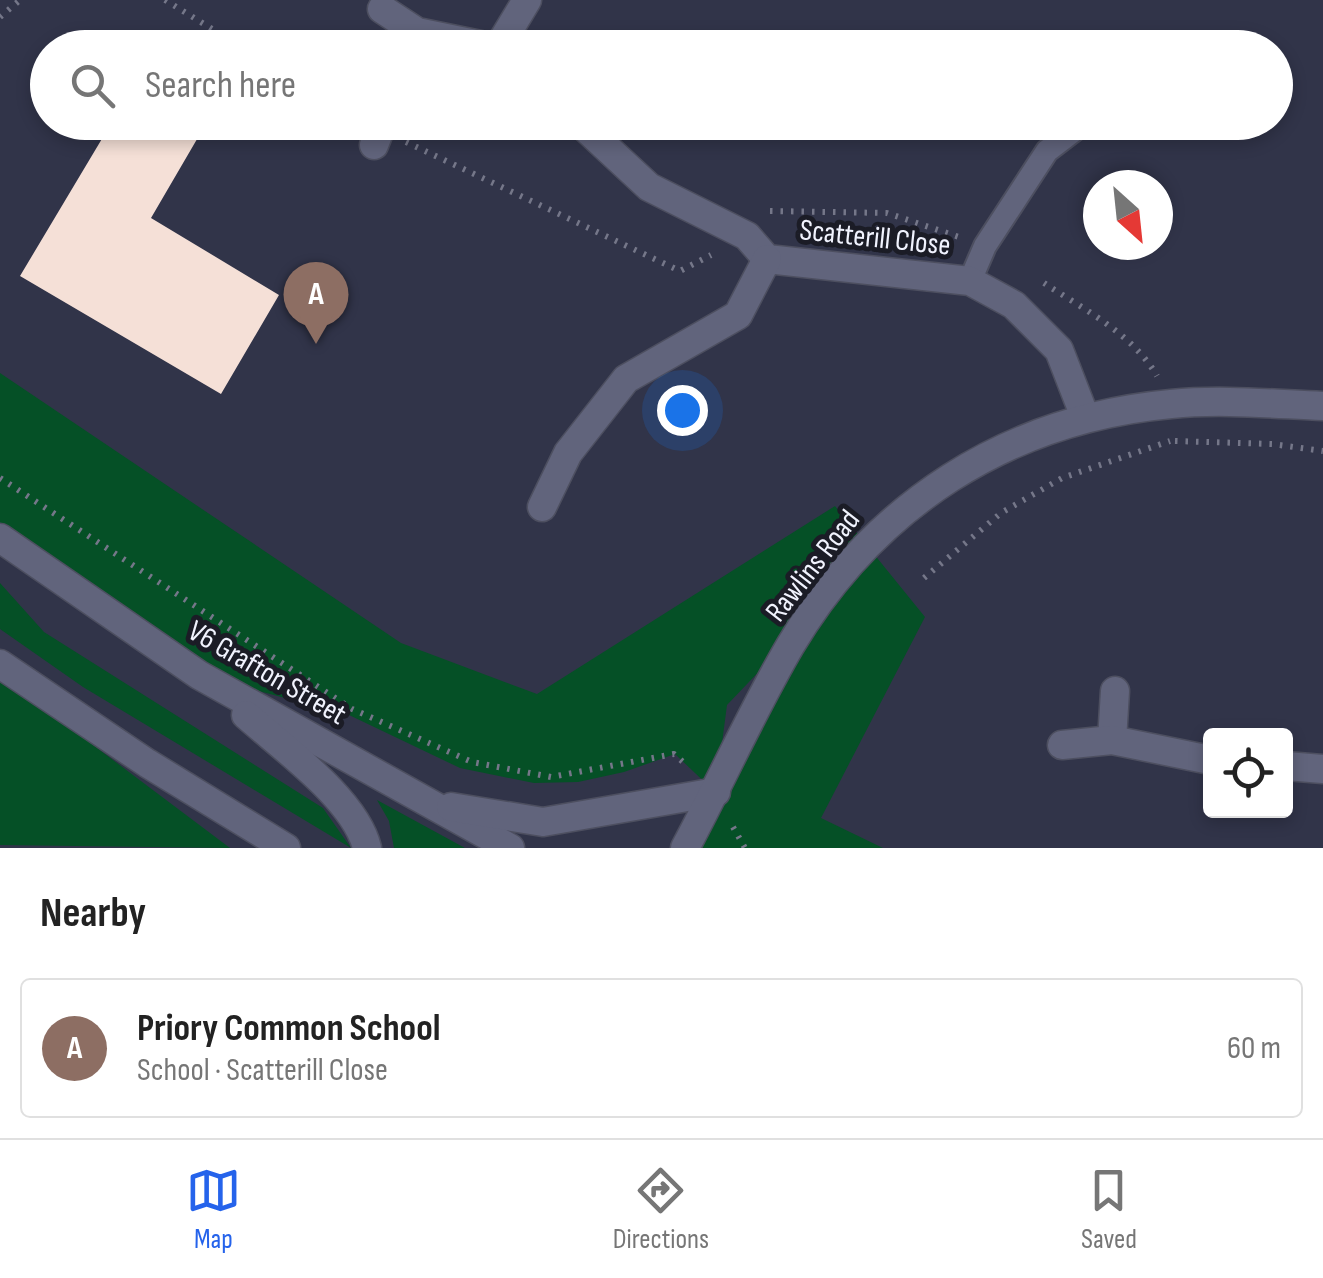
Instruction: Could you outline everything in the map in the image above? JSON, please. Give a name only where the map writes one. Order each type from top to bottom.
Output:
[{"type":"street","points":[[508,30],[527,0]]},
{"type":"street","points":[[382,8],[404,30]]},
{"type":"street","name":"Scatterill Close","points":[[598,140],[649,187],[746,236],[767,260],[970,281],[1014,305],[1060,350],[1085,417]]},
{"type":"street","name":"Scatterill Close","points":[[542,506],[568,453],[626,379],[738,315],[767,260]]},
{"type":"street","name":"Rawlins Road","points":[[686,848],[791,644],[872,536],[946,478],[1010,444],[1085,417],[1173,404],[1323,406]]},
{"type":"street","name":"V6 Grafton Street","points":[[0,538],[199,675],[510,848]]},
{"type":"street","points":[[0,664],[147,763],[281,846]]},
{"type":"street","points":[[199,675],[300,762],[362,826],[367,848]]},
{"type":"street","points":[[1112,740],[1115,692]]},
{"type":"street","points":[[1062,745],[1112,740],[1203,759]]},
{"type":"street","points":[[1293,767],[1323,769]]},
{"type":"street","points":[[429,803],[542,822],[716,792]]},
{"type":"lane","points":[[970,281],[985,246],[1047,151],[1061,140]]},
{"type":"path","points":[[0,18],[20,0]]},
{"type":"path","points":[[165,0],[214,30]]},
{"type":"path","points":[[924,578],[1001,513],[1062,478],[1172,440]]},
{"type":"path","points":[[0,478],[369,717],[472,762],[551,777],[674,754],[716,792],[745,848]]},
{"type":"green space","points":[[0,373],[401,643],[537,694],[835,506],[925,617],[821,818],[883,848],[685,848],[715,792],[675,754],[624,772],[578,782],[534,783],[460,768],[349,715],[199,675],[0,538]],"holes":[[[817,611],[716,789],[727,705]]]},
{"type":"green space","points":[[0,583],[44,632],[323,808],[351,848],[83,687],[0,629]]},
{"type":"green space","points":[[0,675],[230,848],[0,845]]},
{"type":"green space","points":[[377,800],[465,848],[394,848],[389,821]]},
{"type":"building","points":[[101,140],[196,140],[151,218],[279,295],[221,394],[20,276]]},
{"type":"place","name":"Priory Common School","points":[[316,344]]}]
